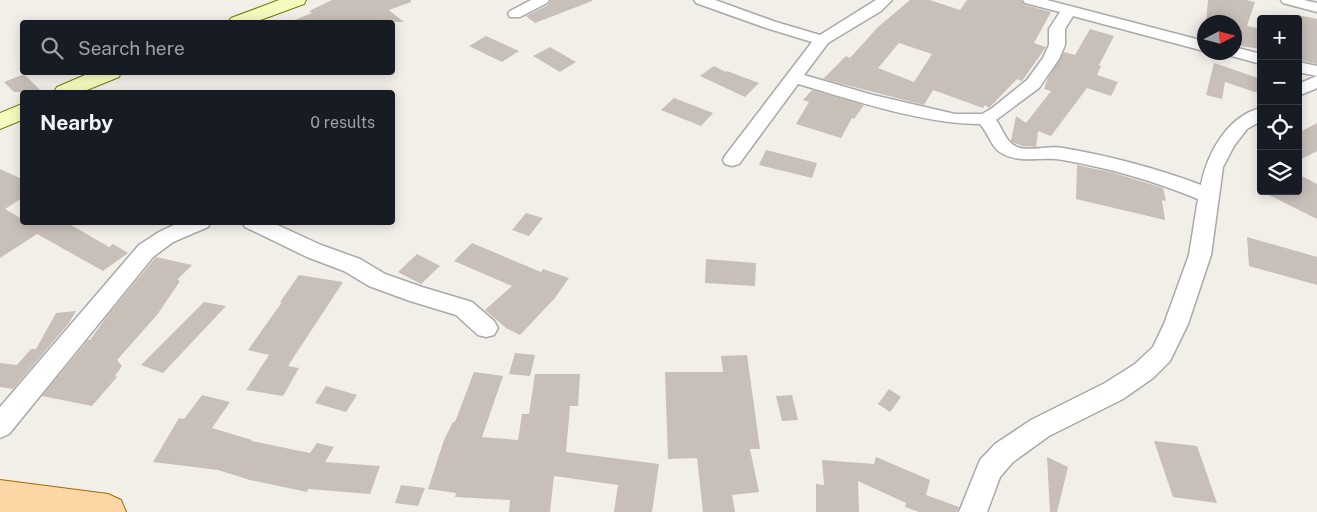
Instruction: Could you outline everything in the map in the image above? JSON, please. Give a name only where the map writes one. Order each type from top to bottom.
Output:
[{"type":"main road","points":[[0,497],[84,510]]},
{"type":"street","points":[[243,20],[297,0]]},
{"type":"street","points":[[515,14],[542,0]]},
{"type":"street","points":[[701,0],[771,25],[822,40]]},
{"type":"street","points":[[732,160],[822,40],[876,8],[885,0]]},
{"type":"street","points":[[1030,0],[1197,44]]},
{"type":"street","points":[[1288,0],[1317,8]]},
{"type":"street","points":[[793,77],[869,99],[955,119],[985,119],[997,113],[1033,84],[1051,59],[1058,45],[1057,29],[1068,11]]},
{"type":"street","points":[[1242,54],[1257,58]]},
{"type":"street","points":[[1302,68],[1317,71]]},
{"type":"street","points":[[70,90],[104,75]]},
{"type":"street","points":[[1302,89],[1317,81]]},
{"type":"street","points":[[0,122],[20,112]]},
{"type":"street","points":[[973,512],[989,469],[1004,453],[1040,428],[1114,390],[1144,371],[1162,354],[1180,312],[1200,255],[1214,167],[1226,144],[1241,125],[1257,115]]},
{"type":"street","points":[[985,119],[990,123],[1004,147],[1021,154],[1057,153],[1103,162],[1160,176],[1208,196]]},
{"type":"street","points":[[0,426],[146,251],[166,238],[194,225]]},
{"type":"street","points":[[258,225],[314,251],[352,265],[377,280],[418,295],[464,308],[486,328]]},
{"type":"building","points":[[332,0],[411,0],[411,2],[389,10],[404,22],[395,22],[395,20],[295,20],[312,13],[309,11]]},
{"type":"building","points":[[551,0],[592,1],[535,23],[526,16],[548,5]]},
{"type":"building","points":[[910,0],[930,0],[960,10],[967,0],[1021,0],[1025,5],[1051,12],[1034,43],[1046,47],[1022,81],[1017,79],[989,108],[985,105],[983,108],[933,90],[924,105],[823,79],[846,56],[850,58],[878,27]],"holes":[[[899,43],[932,54],[914,82],[878,68]]]},
{"type":"building","points":[[1208,0],[1246,0],[1255,2],[1247,26],[1257,28],[1257,48],[1242,46],[1242,15],[1207,15]]},
{"type":"building","points":[[1302,16],[1317,19],[1317,64],[1302,61]]},
{"type":"building","points":[[1090,29],[1114,36],[1099,65],[1101,66],[1097,75],[1118,82],[1111,96],[1087,88],[1051,136],[1038,131],[1036,147],[1023,146],[1011,141],[1016,116],[1026,123],[1051,91],[1044,89],[1048,78],[1064,52],[1075,55]]},
{"type":"building","points":[[486,36],[519,51],[502,62],[469,46]]},
{"type":"building","points":[[550,47],[576,62],[560,72],[533,56]]},
{"type":"building","points":[[1214,63],[1257,78],[1257,93],[1225,82],[1222,99],[1206,95]]},
{"type":"building","points":[[714,66],[759,83],[745,97],[700,76]]},
{"type":"building","points":[[25,75],[40,90],[20,90],[20,92],[14,92],[4,82]]},
{"type":"building","points":[[812,90],[864,105],[854,119],[852,118],[841,138],[796,124],[809,102],[803,100]]},
{"type":"building","points":[[674,98],[713,113],[701,126],[661,110]]},
{"type":"building","points":[[1317,123],[1317,151],[1302,159],[1302,150],[1302,131]]},
{"type":"building","points":[[766,150],[817,163],[812,178],[759,165]]},
{"type":"building","points":[[1077,165],[1114,173],[1163,188],[1166,201],[1162,200],[1165,220],[1076,199]]},
{"type":"building","points":[[0,169],[20,178],[20,199],[5,209],[20,218],[20,225],[71,225],[109,247],[113,244],[128,253],[103,271],[37,234],[0,258]]},
{"type":"building","points":[[1302,176],[1317,184],[1317,219],[1269,195],[1302,195]]},
{"type":"building","points":[[526,213],[543,218],[529,236],[512,230]]},
{"type":"building","points":[[1247,237],[1317,257],[1317,285],[1249,266]]},
{"type":"building","points":[[472,243],[541,272],[543,269],[569,278],[554,299],[520,335],[506,328],[485,310],[512,286],[454,261]]},
{"type":"building","points":[[417,254],[440,266],[421,284],[398,272]]},
{"type":"building","points":[[156,257],[192,265],[177,280],[180,281],[157,315],[117,360],[122,366],[115,376],[117,377],[92,406],[42,396],[88,340],[90,340]]},
{"type":"building","points":[[706,259],[756,263],[755,286],[705,283]]},
{"type":"building","points":[[299,275],[343,282],[288,366],[299,368],[283,396],[246,390],[269,355],[248,350]]},
{"type":"building","points":[[204,302],[226,306],[163,373],[141,365]]},
{"type":"building","points":[[76,311],[69,323],[13,389],[0,387],[0,363],[17,365],[31,349],[36,349],[56,313]]},
{"type":"building","points":[[515,353],[535,355],[530,376],[509,374]]},
{"type":"building","points":[[747,355],[760,449],[750,449],[759,492],[732,495],[735,512],[703,512],[697,458],[668,459],[665,372],[723,372],[721,356]]},
{"type":"building","points":[[474,372],[503,376],[482,437],[518,440],[522,414],[529,414],[535,374],[580,374],[578,406],[570,406],[566,452],[659,464],[652,512],[614,512],[618,485],[554,476],[550,512],[509,512],[510,500],[455,497],[456,493],[428,489],[444,440],[453,422],[455,422]]},
{"type":"building","points":[[326,386],[357,395],[346,412],[315,403]]},
{"type":"building","points":[[889,389],[901,397],[890,412],[878,404]]},
{"type":"building","points":[[202,395],[230,402],[212,428],[251,441],[310,453],[317,443],[334,447],[325,462],[380,466],[370,494],[308,489],[307,492],[250,480],[218,470],[153,462],[179,418],[184,419]]},
{"type":"building","points":[[792,395],[798,420],[782,421],[776,396]]},
{"type":"building","points":[[1154,441],[1197,446],[1217,503],[1173,497]]},
{"type":"building","points":[[876,457],[930,480],[926,495],[959,507],[957,512],[919,512],[905,507],[906,503],[858,481],[859,512],[816,512],[816,484],[824,485],[822,460],[874,464]]},
{"type":"building","points":[[1047,457],[1068,467],[1057,512],[1050,512]]},
{"type":"building","points":[[401,485],[425,488],[418,506],[395,503]]}]
